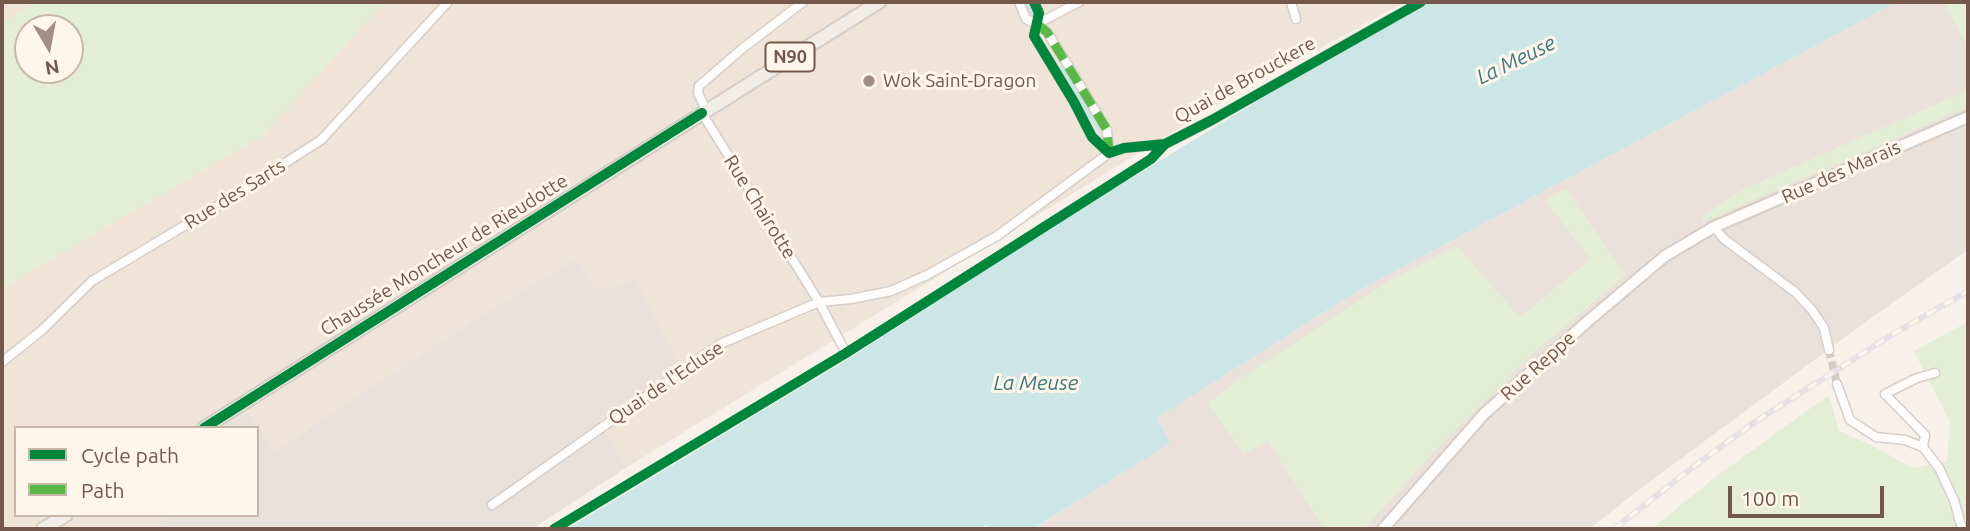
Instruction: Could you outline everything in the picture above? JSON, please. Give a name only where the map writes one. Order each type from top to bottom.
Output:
[{"type":"main road","name":"N90","points":[[704,111],[879,2]]},
{"type":"main road","name":"Chaussée Moncheur de Rieudotte","points":[[207,426],[704,111]]},
{"type":"main road","name":"Rue des Marais","points":[[1714,227],[1968,117]]},
{"type":"main road","name":"Rue Reppe","points":[[1383,529],[1484,414],[1665,256],[1714,227]]},
{"type":"main road","points":[[43,529],[62,517]]},
{"type":"street","name":"Rue des Sarts","points":[[2,362],[41,331],[92,281],[321,140],[448,2]]},
{"type":"street","points":[[704,111],[698,93],[699,86],[803,2]]},
{"type":"street","points":[[1019,2],[1026,19],[1047,32],[1107,130],[1109,153]]},
{"type":"street","points":[[1034,2],[1039,13],[1034,36],[1092,137],[1109,153]]},
{"type":"street","points":[[1037,24],[1079,2]]},
{"type":"street","points":[[1291,2],[1296,19]]},
{"type":"street","name":"Quai de Brouckere","points":[[1109,153],[1124,148],[1165,144],[1392,18]]},
{"type":"street","name":"Rue Chairotte","points":[[704,111],[819,302],[846,353]]},
{"type":"street","name":"Quai de l'Ecluse","points":[[492,505],[720,344],[819,302],[891,291],[928,275],[997,236],[1109,153]]},
{"type":"street","points":[[1714,227],[1724,239],[1795,292],[1812,310],[1824,328],[1829,350]]},
{"type":"street","points":[[1923,447],[1925,435],[1885,394],[1917,378],[1936,373]]},
{"type":"street","points":[[1837,384],[1850,420],[1876,437],[1905,440],[1923,447],[1939,468],[1954,500],[1962,529]]},
{"type":"shaded area","points":[[2,2],[37,2],[14,14],[2,23]]},
{"type":"shaded area","points":[[385,2],[1405,2],[1225,100],[627,467],[598,421],[599,291],[576,258],[452,334],[274,452],[248,410],[224,426],[14,426],[14,517],[172,517],[152,529],[2,529],[2,288],[262,136]]},
{"type":"shaded area","points":[[1897,2],[1968,2],[1968,250],[1871,318],[1589,529],[1034,529],[1169,443],[1157,418],[1356,292]]},
{"type":"shaded area","points":[[576,258],[599,291],[635,280],[679,364],[598,421],[627,467],[532,529],[152,529],[172,517],[259,517],[259,428],[274,452],[452,334]]},
{"type":"shaded area","points":[[248,410],[258,426],[224,426]]},
{"type":"green space","points":[[37,2],[385,2],[262,136],[2,288],[2,23],[14,16],[14,84],[84,84],[84,14],[17,14]]},
{"type":"green space","points":[[1944,2],[1968,2],[1968,49]]},
{"type":"green space","points":[[1968,90],[1968,107],[1703,222],[1701,218],[1737,192]]},
{"type":"green space","points":[[1566,189],[1626,275],[1533,353],[1435,451],[1364,529],[1326,529],[1268,441],[1243,454],[1208,404],[1232,384],[1385,283],[1457,246],[1520,317],[1590,259],[1545,200]]},
{"type":"green space","points":[[1968,322],[1968,529],[1652,529],[1714,478],[1829,395],[1839,431],[1913,468],[1947,461],[1950,422],[1914,351]]},
{"type":"water","name":"La Meuse","points":[[1431,2],[1897,2],[1356,292],[1157,418],[1170,443],[1033,529],[990,529],[987,525],[980,529],[567,529],[848,359],[1047,230],[1290,81]]},
{"type":"waterway","points":[[1027,2],[1033,16]]},
{"type":"waterway","points":[[1062,68],[1099,131]]},
{"type":"tunnel","points":[[1829,350],[1837,384]]},
{"type":"railway","points":[[1614,529],[1755,422],[1890,336],[1968,291]]},
{"type":"marked path","points":[[1037,24],[1047,32],[1107,130],[1109,153]]},
{"type":"cycle path","points":[[1034,2],[1039,13],[1034,36],[1092,137],[1109,153],[1124,148],[1165,144],[1421,2]]},
{"type":"cycle path","points":[[207,426],[702,113]]},
{"type":"cycle path","points":[[554,529],[846,353],[1151,159],[1165,144]]},
{"type":"place","name":"Wok Saint-Dragon","points":[[869,81]]}]
